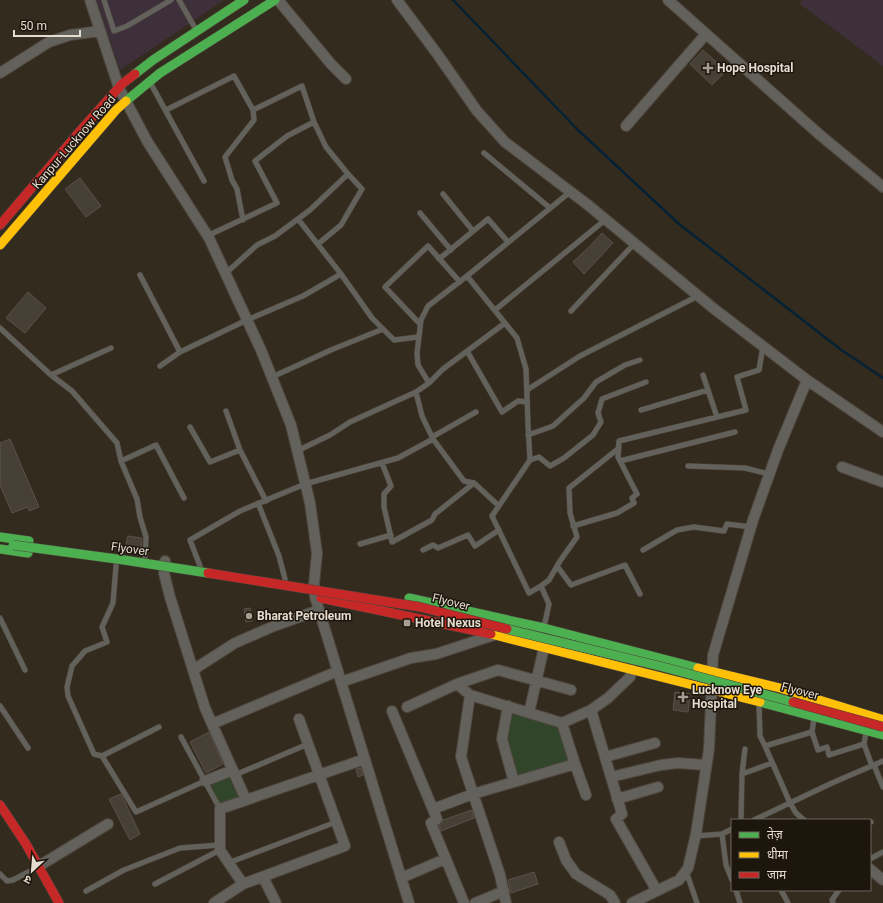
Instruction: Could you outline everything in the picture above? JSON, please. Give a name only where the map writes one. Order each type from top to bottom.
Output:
[{"type":"main road","name":"Kanpur-Lucknow Road","points":[[0,226],[122,84],[153,60],[244,0]]},
{"type":"main road","name":"Kanpur-Lucknow Road","points":[[0,245],[116,110],[126,101],[160,73],[277,0]]},
{"type":"main road","points":[[28,192],[38,200]]},
{"type":"main road","points":[[1,543],[145,558],[420,600],[544,628],[712,672],[780,688],[883,720]]},
{"type":"main road","points":[[1,543],[116,566],[315,597],[414,617],[545,647],[814,716],[883,736]]},
{"type":"main road","name":"Flyover","points":[[1,543],[124,560],[420,607],[663,667],[883,726]]},
{"type":"main road","points":[[0,805],[26,844],[59,903]]},
{"type":"street","points":[[90,0],[119,88],[146,141],[207,236],[226,273],[261,350],[291,425],[310,503],[317,552],[314,584],[315,597],[409,903]]},
{"type":"street","points":[[277,0],[331,64],[346,79]]},
{"type":"street","points":[[397,0],[477,111],[505,142],[807,380],[883,432]]},
{"type":"street","points":[[668,0],[820,135],[883,187]]},
{"type":"street","points":[[0,73],[49,42],[70,35],[100,31]]},
{"type":"street","points":[[626,126],[706,34]]},
{"type":"street","points":[[632,903],[652,895],[679,880],[688,868],[696,836],[709,749],[713,655],[751,527],[769,474],[807,380]]},
{"type":"street","points":[[842,467],[883,482]]},
{"type":"street","points":[[165,561],[164,573],[170,597],[205,708],[246,800]]},
{"type":"street","points":[[193,670],[235,643],[274,626],[319,610]]},
{"type":"street","points":[[529,713],[545,647],[546,635],[544,628]]},
{"type":"street","points":[[341,682],[411,658],[436,654],[496,635]]},
{"type":"street","points":[[407,707],[457,684],[498,670],[570,690]]},
{"type":"street","points":[[457,684],[470,695],[562,723],[591,710],[608,698],[630,677],[632,670]]},
{"type":"street","points":[[212,724],[338,671]]},
{"type":"street","points":[[470,695],[461,757],[500,875],[506,903]]},
{"type":"street","points":[[508,706],[502,739],[514,782]]},
{"type":"street","points":[[591,710],[622,814],[616,819],[652,895]]},
{"type":"street","points":[[392,711],[437,819],[431,823],[464,903]]},
{"type":"street","points":[[214,903],[243,884],[345,846],[299,719]]},
{"type":"street","points":[[562,723],[586,795]]},
{"type":"street","points":[[605,757],[655,743]]},
{"type":"street","points":[[243,884],[228,863],[220,848],[220,809],[365,759]]},
{"type":"street","points":[[611,777],[666,764],[678,763],[706,765]]},
{"type":"street","points":[[433,809],[473,794],[575,764]]},
{"type":"street","points":[[205,781],[234,772]]},
{"type":"street","points":[[617,799],[658,787]]},
{"type":"street","points":[[39,866],[108,824]]},
{"type":"street","points":[[559,842],[566,860],[576,874],[610,895],[615,903]]},
{"type":"street","points":[[401,878],[445,859]]},
{"type":"street","points":[[871,870],[883,880]]},
{"type":"street","points":[[263,877],[276,903]]},
{"type":"street","points":[[475,903],[504,891]]},
{"type":"lane","points":[[104,0],[114,31],[127,26],[171,0]]},
{"type":"lane","points":[[179,0],[205,44]]},
{"type":"lane","points":[[166,110],[234,76],[253,110],[254,120],[225,157],[236,189],[243,220]]},
{"type":"lane","points":[[149,82],[166,110],[204,181]]},
{"type":"lane","points":[[253,110],[302,86],[314,122],[326,148],[362,189],[341,225],[318,244]]},
{"type":"lane","points":[[207,236],[277,203],[255,161],[287,136],[314,122]]},
{"type":"lane","points":[[484,154],[550,208]]},
{"type":"lane","points":[[226,273],[257,245],[275,236],[310,210],[348,174]]},
{"type":"lane","points":[[429,383],[418,365],[417,353],[420,324],[428,306],[460,282],[570,192]]},
{"type":"lane","points":[[443,194],[473,231]]},
{"type":"lane","points":[[420,213],[451,250]]},
{"type":"lane","points":[[439,259],[488,218],[508,242]]},
{"type":"lane","points":[[298,219],[341,274],[372,318],[394,340],[418,337]]},
{"type":"lane","points":[[495,310],[605,220]]},
{"type":"lane","points":[[571,311],[635,244]]},
{"type":"lane","points":[[420,324],[385,287],[428,246],[460,282]]},
{"type":"lane","points":[[160,366],[180,352],[247,320],[303,296],[341,274]]},
{"type":"lane","points":[[140,275],[180,352]]},
{"type":"lane","points":[[467,276],[517,338],[526,369],[530,460]]},
{"type":"lane","points":[[527,390],[580,356],[699,296]]},
{"type":"lane","points":[[297,452],[330,435],[350,422],[416,392],[429,383],[443,369],[505,322]]},
{"type":"lane","points":[[0,328],[51,375],[72,391],[117,443],[121,461],[137,499],[140,517],[146,537],[145,558]]},
{"type":"lane","points":[[272,378],[331,350],[383,329]]},
{"type":"lane","points":[[573,526],[617,513],[634,503],[632,498],[637,494],[618,457],[619,441],[746,410],[737,377],[759,370],[763,346]]},
{"type":"lane","points":[[51,375],[111,348]]},
{"type":"lane","points":[[467,351],[502,412],[518,401],[527,402]]},
{"type":"lane","points":[[528,435],[553,426],[584,398],[596,382],[625,365],[640,360]]},
{"type":"lane","points":[[703,375],[717,417]]},
{"type":"lane","points":[[618,448],[569,488],[570,513],[576,538],[549,580],[529,592],[492,516],[530,460],[539,457],[550,466],[564,458],[593,435],[601,422],[598,413],[602,399],[646,382]]},
{"type":"lane","points":[[641,410],[708,390]]},
{"type":"lane","points":[[416,392],[422,416],[433,438],[464,481],[474,483],[499,506]]},
{"type":"lane","points":[[226,411],[240,450],[266,500]]},
{"type":"lane","points":[[200,566],[190,540],[240,511],[305,484],[398,458],[476,412]]},
{"type":"lane","points":[[190,427],[210,462],[240,450]]},
{"type":"lane","points":[[620,461],[735,432]]},
{"type":"lane","points":[[121,461],[156,445],[184,498]]},
{"type":"lane","points":[[382,463],[391,486],[384,494],[384,507],[392,542],[432,520],[434,514],[474,483]]},
{"type":"lane","points":[[688,466],[745,468],[769,474]]},
{"type":"lane","points":[[258,503],[279,556],[285,579]]},
{"type":"lane","points":[[643,550],[678,530],[694,527],[724,532],[727,524],[751,527]]},
{"type":"lane","points":[[423,550],[433,545],[438,548],[468,535],[475,546],[499,530]]},
{"type":"lane","points":[[360,544],[390,535]]},
{"type":"lane","points":[[557,566],[571,585],[625,564],[640,594]]},
{"type":"lane","points":[[116,566],[112,603],[102,627],[107,642],[85,651],[72,666],[67,687],[68,696],[94,754],[102,756],[159,727]]},
{"type":"lane","points":[[541,586],[549,604],[544,628]]},
{"type":"lane","points":[[0,618],[25,670]]},
{"type":"lane","points":[[818,700],[812,732],[818,750],[827,747],[829,755],[864,744]]},
{"type":"lane","points":[[759,702],[760,736],[790,803],[796,813],[803,819]]},
{"type":"lane","points":[[0,706],[28,748]]},
{"type":"lane","points":[[866,731],[864,744],[883,787]]},
{"type":"lane","points":[[765,746],[812,732]]},
{"type":"lane","points":[[181,737],[220,809]]},
{"type":"lane","points":[[234,772],[308,744]]},
{"type":"lane","points":[[741,819],[742,774],[745,750]]},
{"type":"lane","points":[[102,756],[136,812],[205,781]]},
{"type":"lane","points":[[756,819],[883,761]]},
{"type":"lane","points":[[742,774],[772,763]]},
{"type":"lane","points":[[228,863],[336,822]]},
{"type":"lane","points":[[696,836],[722,834],[731,830]]},
{"type":"lane","points":[[722,834],[726,865],[731,878]]},
{"type":"lane","points":[[86,891],[124,870],[180,848],[220,848]]},
{"type":"lane","points":[[155,884],[220,848]]},
{"type":"lane","points":[[871,858],[883,852]]},
{"type":"lane","points":[[0,874],[7,881],[13,880],[39,866]]},
{"type":"lane","points":[[686,871],[697,903]]},
{"type":"lane","points":[[736,891],[740,903]]},
{"type":"lane","points":[[782,891],[788,903]]},
{"type":"lane","points":[[834,903],[832,900],[838,891]]},
{"type":"shaded area","points":[[96,0],[224,0],[120,70]]},
{"type":"shaded area","points":[[802,0],[883,0],[883,66],[800,4]]},
{"type":"green space","points":[[509,713],[559,728],[570,763],[516,778],[506,738]]},
{"type":"green space","points":[[230,774],[241,799],[221,808],[210,783]]},
{"type":"building","points":[[703,50],[726,71],[712,85],[690,64]]},
{"type":"building","points":[[80,178],[101,206],[86,217],[65,189]]},
{"type":"building","points":[[602,233],[613,243],[584,274],[573,262]]},
{"type":"building","points":[[28,292],[46,308],[25,333],[6,318]]},
{"type":"building","points":[[10,439],[39,507],[29,511],[28,507],[12,513],[0,485],[0,443]]},
{"type":"building","points":[[128,536],[142,538],[141,552],[125,549]]},
{"type":"building","points":[[250,608],[252,621],[246,622],[244,609]]},
{"type":"building","points":[[675,692],[690,694],[688,712],[673,710]]},
{"type":"building","points":[[209,732],[223,764],[206,773],[190,742]]},
{"type":"building","points":[[361,768],[363,775],[358,777],[356,769]]},
{"type":"building","points":[[121,794],[140,834],[130,840],[109,799]]},
{"type":"building","points":[[472,810],[474,818],[441,831],[439,825],[443,820]]},
{"type":"building","points":[[534,872],[538,884],[511,893],[508,880]]},
{"type":"waterway","points":[[453,0],[577,129],[679,224],[840,349],[883,378]]},
{"type":"traffic: fast","points":[[135,74],[153,60],[244,0]]},
{"type":"traffic: fast","points":[[126,101],[160,73],[275,0]]},
{"type":"traffic: fast","points":[[0,537],[29,541]]},
{"type":"traffic: fast","points":[[13,545],[208,573]]},
{"type":"traffic: fast","points":[[0,549],[28,553]]},
{"type":"traffic: fast","points":[[409,598],[544,628],[698,668]]},
{"type":"traffic: fast","points":[[507,629],[663,667],[793,702]]},
{"type":"traffic: fast","points":[[760,702],[883,735]]},
{"type":"traffic: slow","points":[[0,245],[116,110],[126,101]]},
{"type":"traffic: slow","points":[[491,634],[760,702]]},
{"type":"traffic: slow","points":[[698,668],[780,688],[881,719]]},
{"type":"traffic: jam","points":[[0,225],[122,84],[135,74]]},
{"type":"traffic: jam","points":[[208,573],[420,607],[507,629]]},
{"type":"traffic: jam","points":[[321,598],[491,634]]},
{"type":"traffic: jam","points":[[793,702],[883,727]]},
{"type":"traffic: jam","points":[[0,805],[26,844],[59,903]]},
{"type":"place","name":"Hope Hospital","points":[[708,68]]},
{"type":"place","name":"Bharat Petroleum","points":[[249,616]]},
{"type":"place","name":"Hotel Nexus","points":[[407,623]]},
{"type":"place","name":"Lucknow Eye Hospital","points":[[683,697]]}]
